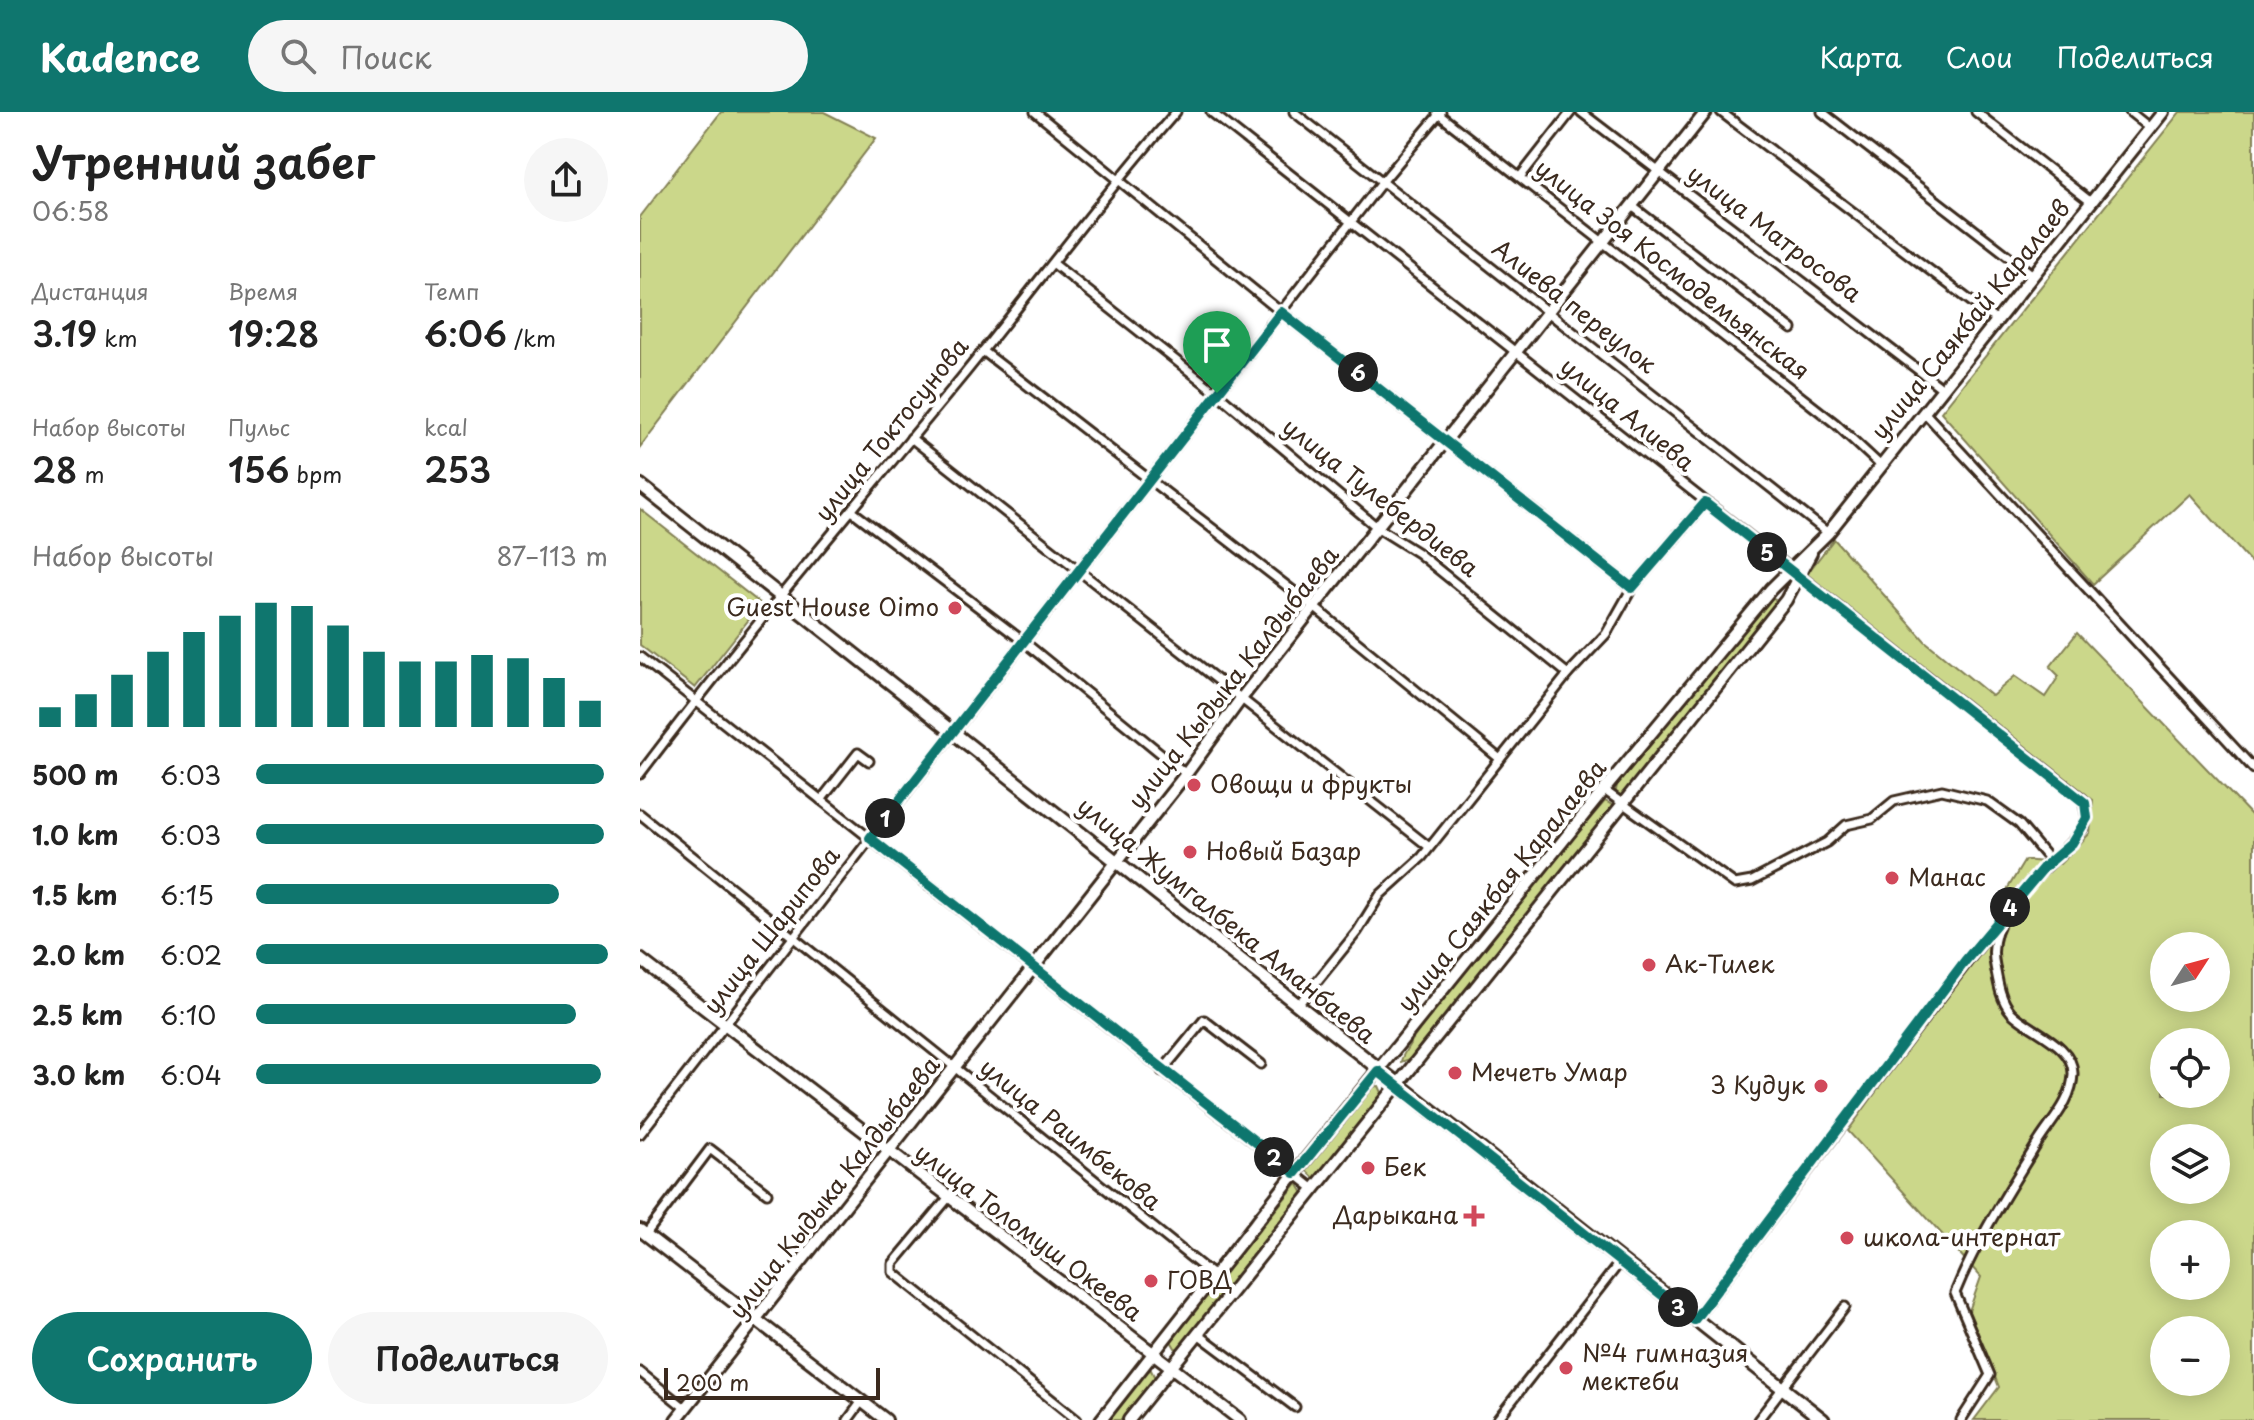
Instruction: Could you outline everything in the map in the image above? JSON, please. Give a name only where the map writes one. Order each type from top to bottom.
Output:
[{"type":"main road","name":"улица Жумгалбека Аманбаева","points":[[640,486],[1823,1420]]},
{"type":"street","points":[[1035,112],[1119,177],[1281,312],[1632,588]]},
{"type":"street","name":"улица Токтосунова","points":[[640,774],[780,596],[1054,264],[1119,177],[1176,112]]},
{"type":"street","name":"улица Алиева","points":[[1211,112],[2083,799],[2087,818],[2083,828],[2008,910],[1992,956],[2000,990],[2011,1011],[2068,1055],[2073,1077],[2064,1104],[1986,1231],[1955,1293],[1990,1375],[1961,1420]]},
{"type":"street","name":"Алиева переулок","points":[[1294,112],[1828,533]]},
{"type":"street","points":[[1520,177],[1571,112]]},
{"type":"street","name":"улица Матросова","points":[[1581,112],[1943,389]]},
{"type":"street","name":"улица Кыдыка Калдыбаева","points":[[676,1420],[1186,774],[1240,700],[1515,350],[1706,112]]},
{"type":"street","points":[[1721,112],[1997,321]]},
{"type":"street","points":[[1822,112],[2033,275]]},
{"type":"street","points":[[1976,112],[2091,202]]},
{"type":"street","points":[[2130,112],[2150,128]]},
{"type":"street","name":"улица Саякбай Каралаев","points":[[1789,569],[1811,553],[1828,533],[2163,112]]},
{"type":"street","name":"улица Шарипова","points":[[640,1134],[1438,113]]},
{"type":"street","name":"улица Зоя Космодемьянская","points":[[1438,113],[1836,424],[1880,465]]},
{"type":"street","points":[[1632,206],[1792,329]]},
{"type":"street","name":"улица Тулебердиева","points":[[1054,264],[1217,393],[1378,528],[1418,553],[1568,674]]},
{"type":"street","points":[[983,351],[1314,607],[1500,759]]},
{"type":"street","points":[[1924,412],[2254,769]]},
{"type":"street","points":[[911,438],[1428,846]]},
{"type":"street","points":[[1298,1005],[1357,932],[1380,895],[1422,857],[1568,674],[1606,634],[1632,588],[1705,503]]},
{"type":"street","points":[[852,511],[1023,641],[1186,774]]},
{"type":"street","name":"улица Саякбай Каралаев","points":[[1801,577],[1811,553]]},
{"type":"street","name":"улица Саякбая Каралаева","points":[[1101,1420],[1295,1173],[1604,790],[1789,569]]},
{"type":"street","name":"улица Саякбая Каралаева","points":[[1129,1420],[1624,803],[1801,577]]},
{"type":"street","points":[[640,657],[1314,1189]]},
{"type":"street","points":[[821,800],[858,753],[869,761]]},
{"type":"street","points":[[1604,790],[1735,884],[1752,881],[1827,842],[1846,825],[1872,819],[1894,801],[1942,790],[1987,801],[2019,824],[2050,861]]},
{"type":"street","name":"улица Раимбекова","points":[[640,814],[1214,1276]]},
{"type":"street","points":[[1694,1320],[2008,910]]},
{"type":"street","name":"улица Толомуш Океева","points":[[640,959],[1240,1420]]},
{"type":"street","points":[[1162,1071],[1204,1020],[1261,1064]]},
{"type":"street","points":[[767,1193],[710,1149],[643,1232],[886,1420]]},
{"type":"street","points":[[949,1197],[893,1264],[893,1272],[1077,1420]]},
{"type":"street","points":[[1497,1420],[1620,1262]]},
{"type":"street","points":[[1758,1420],[1845,1307]]},
{"type":"street","points":[[1198,1334],[1295,1407]]},
{"type":"street","points":[[640,1372],[685,1408]]},
{"type":"street","points":[[848,1420],[862,1401]]},
{"type":"green space","points":[[721,112],[824,112],[876,138],[640,447],[640,217]]},
{"type":"green space","points":[[2180,112],[2254,112],[2254,566],[2190,494],[2093,584],[1941,412]]},
{"type":"green space","points":[[640,509],[761,604],[695,688],[640,645]]},
{"type":"green space","points":[[1834,539],[1925,641],[1992,696],[2015,676],[2045,697],[2059,676],[2050,667],[2077,633],[2254,818],[2254,1420],[1974,1420],[1999,1387],[1969,1311],[1981,1277],[1848,1131],[1991,931],[2008,888],[2025,860],[2060,864],[2090,833],[2093,800],[1803,579]]},
{"type":"green space","points":[[1772,597],[1777,602],[1769,614],[1622,795],[1615,795],[1617,785]]},
{"type":"green space","points":[[1605,801],[1612,805],[1610,810],[1410,1059],[1401,1062],[1408,1046],[1458,979]]},
{"type":"green space","points":[[1379,1086],[1384,1097],[1314,1178],[1306,1170],[1308,1165],[1371,1087]]},
{"type":"green space","points":[[1297,1183],[1304,1195],[1179,1349],[1175,1348],[1171,1341],[1179,1330]]},
{"type":"green space","points":[[1151,1370],[1155,1378],[1121,1420],[1107,1420],[1147,1371]]},
{"type":"place","name":"Guest House Oimo","points":[[955,608]]},
{"type":"place","name":"Овощи и фрукты","points":[[1194,785]]},
{"type":"place","name":"Новый Базар","points":[[1190,852]]},
{"type":"place","name":"Манас","points":[[1892,878]]},
{"type":"place","name":"Ак-Тилек","points":[[1649,965]]},
{"type":"place","name":"Мечеть Умар","points":[[1455,1073]]},
{"type":"place","name":"3 Кудук","points":[[1821,1086]]},
{"type":"place","name":"Бек","points":[[1368,1168]]},
{"type":"place","name":"Дарыкана","points":[[1474,1216]]},
{"type":"place","name":"школа-интернат","points":[[1847,1238]]},
{"type":"place","name":"ГОВД","points":[[1151,1281]]},
{"type":"place","name":"№4 гимназия мектеби","points":[[1566,1368]]},
{"type":"route","points":[[1281,312],[1632,588],[1705,503],[2083,799],[2087,818],[2072,843],[2044,867],[1965,961],[1694,1320],[1378,1071],[1295,1173],[870,838],[1217,393],[1281,312]]}]
